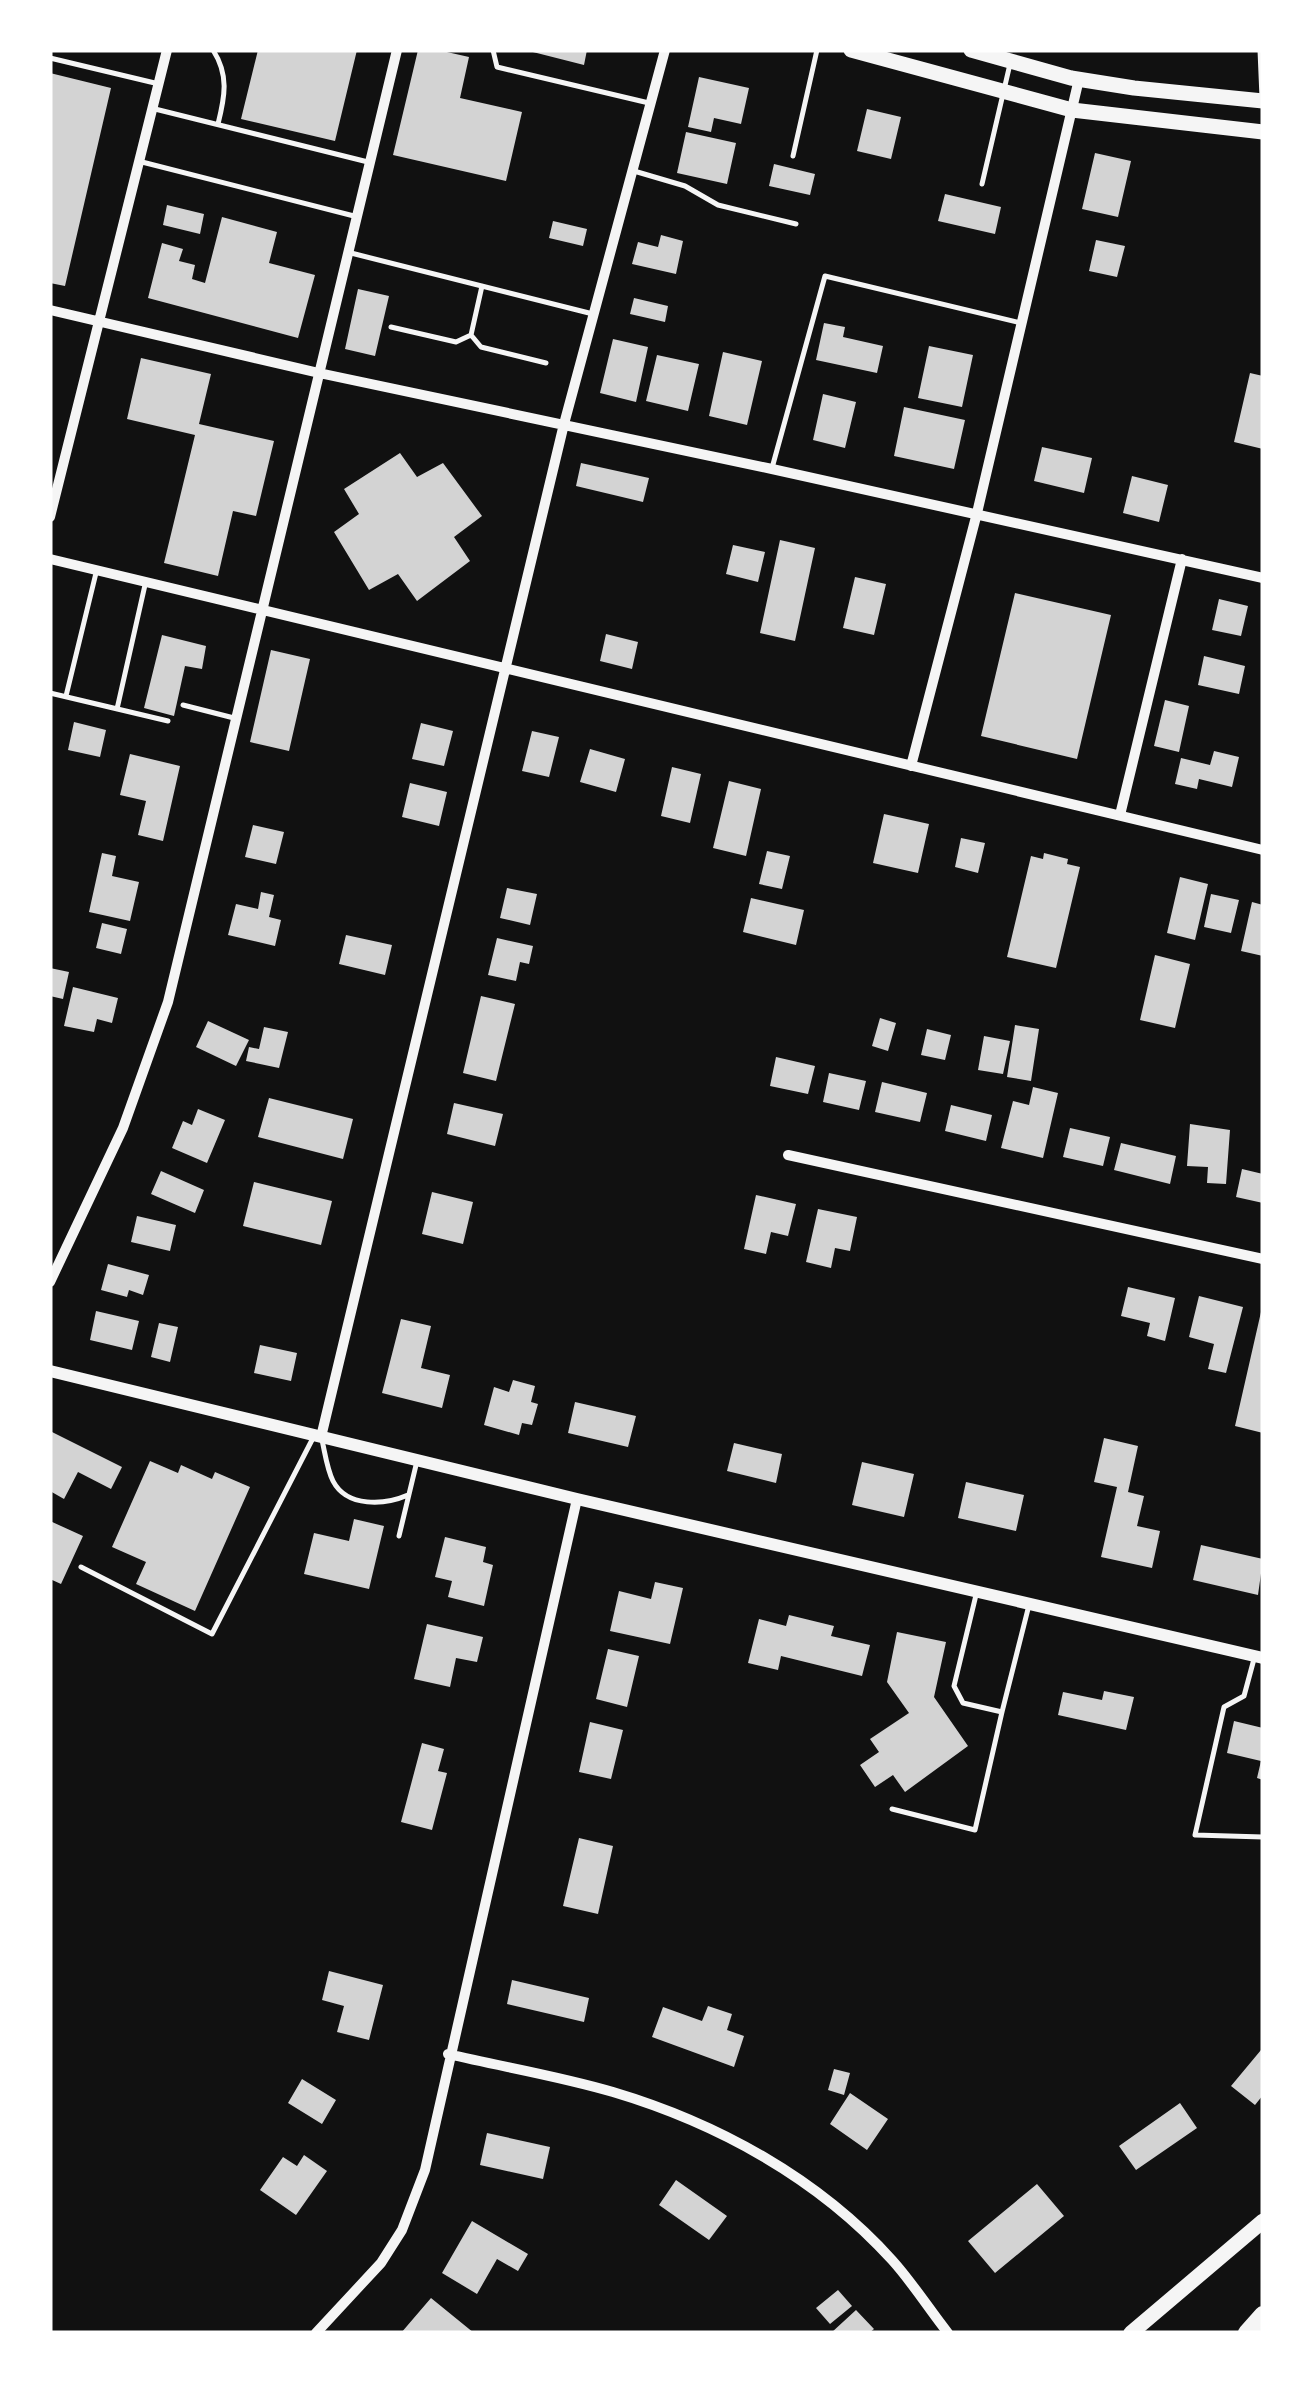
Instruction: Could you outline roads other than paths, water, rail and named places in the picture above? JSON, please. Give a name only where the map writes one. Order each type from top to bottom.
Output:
[{"type":"highway","points":[[1246,2333],[1263,2315]]},
{"type":"main road","points":[[852,50],[1072,110],[1263,132]]},
{"type":"main road","points":[[971,50],[1079,79],[1263,101]]},
{"type":"main road","points":[[1131,2333],[1263,2221]]},
{"type":"street","points":[[50,517],[167,50]]},
{"type":"street","points":[[50,1282],[122,1128],[168,1002],[397,50]]},
{"type":"street","points":[[318,1436],[564,424],[665,50]]},
{"type":"street","points":[[912,766],[1079,79]]},
{"type":"street","points":[[50,310],[319,374],[772,468],[1263,578]]},
{"type":"street","points":[[50,559],[1263,850]]},
{"type":"street","points":[[1120,815],[1182,560]]},
{"type":"street","points":[[788,1155],[1263,1259]]},
{"type":"street","points":[[50,1371],[577,1500],[1259,1657]]},
{"type":"street","points":[[316,2333],[382,2263],[402,2230],[425,2170],[448,2054],[577,1500]]},
{"type":"street","points":[[448,2054],[608,2090],[690,2118],[735,2140],[778,2165],[857,2226],[894,2262],[948,2333]]},
{"type":"lane","points":[[213,50],[225,78],[218,124]]},
{"type":"lane","points":[[494,50],[498,67],[652,103]]},
{"type":"lane","points":[[794,156],[817,50]]},
{"type":"lane","points":[[1260,50],[1263,101]]},
{"type":"lane","points":[[50,58],[158,84]]},
{"type":"lane","points":[[982,184],[1011,61]]},
{"type":"lane","points":[[152,108],[370,162]]},
{"type":"lane","points":[[139,161],[357,217]]},
{"type":"lane","points":[[634,172],[684,186],[718,205],[796,224]]},
{"type":"lane","points":[[348,252],[594,314]]},
{"type":"lane","points":[[772,468],[824,276],[1022,323]]},
{"type":"lane","points":[[471,335],[482,286]]},
{"type":"lane","points":[[391,327],[456,342],[471,335]]},
{"type":"lane","points":[[471,335],[481,347],[546,363]]},
{"type":"lane","points":[[66,696],[96,570]]},
{"type":"lane","points":[[117,708],[146,582]]},
{"type":"lane","points":[[50,694],[168,721]]},
{"type":"lane","points":[[183,705],[234,718]]},
{"type":"lane","points":[[318,1436],[332,1479],[351,1498],[387,1504],[408,1495]]},
{"type":"lane","points":[[81,1567],[212,1634],[318,1436]]},
{"type":"lane","points":[[398,1536],[417,1462]]},
{"type":"lane","points":[[977,1592],[954,1686],[963,1702],[1002,1712]]},
{"type":"lane","points":[[892,1809],[975,1830],[1029,1604]]},
{"type":"lane","points":[[1259,1657],[1244,1696],[1224,1707],[1194,1835],[1263,1837]]}]
